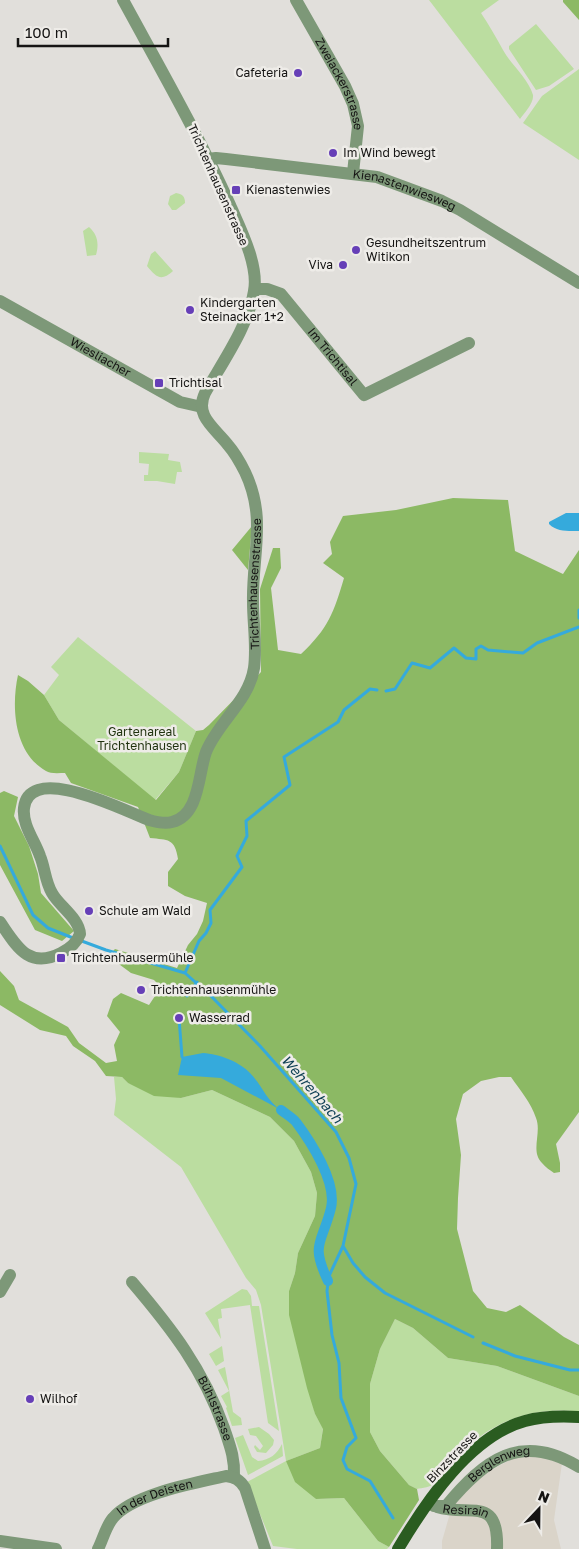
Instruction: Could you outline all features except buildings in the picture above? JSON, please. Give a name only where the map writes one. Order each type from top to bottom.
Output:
[{"type":"main road","name":"Binzstrasse","points":[[398,1549],[469,1456],[496,1433],[510,1426],[533,1419],[556,1416],[579,1417]]},
{"type":"street","name":"Trichtenhausenstrasse","points":[[0,922],[17,947],[30,957],[38,959],[49,958],[59,954],[75,942],[80,931],[60,906],[47,883],[41,858],[24,817],[26,801],[36,791],[50,789],[80,793],[150,820],[164,823],[173,822],[182,817],[194,799],[207,750],[215,735],[246,691],[254,670],[252,600],[258,538],[255,504],[250,483],[228,445],[209,424],[204,415],[202,400],[249,313],[255,289],[254,274],[248,248],[188,117],[122,0]]},
{"type":"street","name":"Zweiackerstrasse","points":[[296,0],[345,86],[353,104],[358,126],[352,173]]},
{"type":"street","name":"Kienastenwiesweg","points":[[208,160],[216,158],[377,177],[442,201],[460,210],[579,283]]},
{"type":"street","name":"Im Trichtisal","points":[[255,289],[267,289],[280,294],[364,395],[469,344]]},
{"type":"street","name":"Wiesliacher","points":[[0,301],[180,402],[202,408]]},
{"type":"street","points":[[0,1292],[10,1275]]},
{"type":"street","name":"Bühlstrasse","points":[[132,1282],[174,1332],[201,1377],[219,1413],[234,1457],[234,1477]]},
{"type":"street","name":"Berglenweg","points":[[432,1504],[446,1506],[467,1480],[485,1466],[516,1452],[533,1450],[547,1452],[579,1466]]},
{"type":"street","points":[[234,1477],[245,1488],[265,1549]]},
{"type":"street","name":"In der Deisten","points":[[98,1549],[112,1519],[130,1504],[146,1497],[215,1478],[234,1477]]},
{"type":"street","name":"Resirain","points":[[432,1504],[450,1511],[475,1509],[490,1516],[494,1521],[498,1534],[498,1549]]},
{"type":"street","points":[[0,1541],[56,1549]]},
{"type":"shaded area","points":[[519,1455],[546,1455],[562,1463],[554,1520],[561,1549],[442,1549],[442,1541],[453,1503],[471,1481]]},
{"type":"green space","points":[[429,0],[499,0],[481,13],[506,56],[531,89],[533,98],[520,119]]},
{"type":"green space","points":[[563,0],[579,0],[579,20],[563,2]]},
{"type":"green space","points":[[536,24],[574,69],[549,86],[536,90],[509,49],[509,46]]},
{"type":"green space","points":[[579,69],[579,160],[523,123],[542,96]]},
{"type":"green space","points":[[176,193],[183,196],[185,203],[176,210],[172,210],[168,204],[170,196]]},
{"type":"green space","points":[[89,227],[96,236],[97,247],[96,255],[87,256],[83,231]]},
{"type":"green space","points":[[155,251],[173,271],[162,277],[153,273],[147,266],[151,254]]},
{"type":"green space","points":[[139,452],[169,454],[168,460],[180,462],[182,472],[177,472],[175,484],[144,481],[144,475],[148,475],[149,464],[139,463]]},
{"type":"green space","points":[[453,498],[508,500],[515,551],[563,574],[579,550],[579,1112],[556,1144],[560,1172],[554,1173],[539,1158],[536,1147],[538,1130],[534,1112],[511,1077],[499,1077],[481,1081],[463,1094],[456,1119],[461,1155],[457,1229],[473,1291],[487,1308],[506,1312],[520,1305],[564,1337],[579,1345],[579,1396],[497,1366],[448,1358],[413,1328],[395,1319],[380,1349],[370,1384],[370,1432],[380,1451],[409,1485],[417,1489],[419,1500],[389,1547],[378,1541],[344,1498],[316,1499],[295,1482],[286,1461],[320,1448],[323,1429],[315,1414],[307,1388],[289,1315],[289,1291],[295,1273],[298,1253],[315,1216],[317,1193],[311,1172],[294,1141],[270,1117],[212,1090],[181,1098],[154,1096],[128,1083],[122,1077],[106,1076],[95,1061],[73,1046],[66,1036],[40,1030],[0,1005],[0,971],[14,986],[19,1000],[68,1027],[79,1043],[106,1063],[117,1061],[114,1045],[120,1032],[107,1016],[113,999],[121,993],[149,1005],[161,987],[154,980],[131,973],[108,956],[115,949],[177,968],[188,945],[197,934],[203,921],[207,903],[185,896],[168,886],[168,872],[178,859],[177,852],[170,841],[150,838],[138,807],[71,783],[65,773],[48,772],[35,763],[21,741],[15,715],[15,701],[18,675],[44,695],[59,720],[156,800],[179,772],[196,731],[203,730],[209,725],[261,672],[260,589],[273,548],[280,548],[281,568],[271,588],[278,650],[301,654],[324,628],[333,610],[344,578],[323,563],[332,554],[330,542],[343,516],[396,510]]},
{"type":"green space","points":[[252,526],[248,570],[232,550]]},
{"type":"green space","name":"Gartenareal Trichtenhausen","points":[[78,637],[196,731],[179,772],[155,800],[59,720],[44,695],[59,675],[51,667]]},
{"type":"green space","points":[[4,791],[18,797],[14,816],[29,846],[38,874],[41,893],[74,931],[62,941],[35,930],[0,865],[0,793]]},
{"type":"green space","points":[[114,1077],[122,1077],[128,1083],[181,1098],[212,1090],[270,1117],[294,1141],[311,1172],[317,1193],[315,1216],[298,1253],[295,1273],[289,1291],[315,1414],[323,1428],[320,1448],[286,1461],[261,1305],[256,1290],[246,1278],[181,1167],[114,1115],[116,1099]]},
{"type":"green space","points":[[242,1289],[247,1290],[251,1296],[252,1306],[259,1306],[279,1431],[268,1423],[250,1305],[221,1309],[222,1318],[218,1319],[221,1339],[205,1313]]},
{"type":"green space","points":[[395,1319],[413,1328],[448,1358],[497,1366],[579,1396],[579,1412],[549,1411],[533,1413],[504,1423],[478,1439],[462,1453],[444,1476],[433,1484],[417,1489],[409,1485],[380,1451],[370,1432],[370,1384],[380,1349]]},
{"type":"green space","points":[[222,1346],[224,1361],[216,1366],[209,1354]]},
{"type":"green space","points":[[225,1367],[233,1412],[241,1418],[242,1425],[232,1426],[227,1407],[221,1396],[229,1391],[218,1370]]},
{"type":"green space","points":[[259,1427],[274,1440],[273,1445],[266,1453],[257,1452],[254,1447],[255,1445],[260,1450],[263,1446],[256,1436],[250,1435],[248,1429]]},
{"type":"green space","points":[[243,1435],[252,1457],[258,1461],[273,1456],[282,1444],[283,1456],[248,1475],[235,1438]]},
{"type":"green space","points":[[286,1461],[316,1499],[344,1498],[378,1541],[389,1547],[387,1549],[297,1549],[273,1546],[247,1482]]},
{"type":"water","points":[[566,513],[579,513],[579,531],[559,530],[549,524],[549,522]]},
{"type":"water","points":[[203,1053],[229,1059],[241,1065],[281,1110],[221,1078],[178,1075],[182,1057]]},
{"type":"waterway","points":[[579,610],[579,618]]},
{"type":"waterway","points":[[386,691],[395,689],[412,663],[430,668],[454,648],[466,658],[476,659],[476,649],[481,646],[488,650],[523,653],[537,643],[579,627]]},
{"type":"waterway","points":[[185,973],[199,941],[211,923],[210,910],[242,867],[237,856],[247,836],[246,821],[290,785],[284,757],[338,722],[344,710],[370,689],[377,690]]},
{"type":"waterway","name":"Wehrenbach","points":[[0,846],[33,915],[48,928],[73,938]]},
{"type":"waterway","name":"Wehrenbach","points":[[79,940],[106,950],[185,973],[211,996],[260,1046],[336,1132],[349,1158],[356,1184],[343,1246],[329,1276],[327,1291],[332,1335],[339,1363],[341,1398],[356,1438],[347,1447],[343,1460],[347,1469],[370,1481],[393,1518]]},
{"type":"waterway","points":[[187,996],[197,982]]},
{"type":"waterway","points":[[179,1018],[182,1057]]},
{"type":"waterway","points":[[281,1110],[294,1120],[309,1140],[327,1175],[332,1198],[331,1208],[319,1244],[319,1251],[328,1281]]},
{"type":"waterway","points":[[343,1246],[353,1263],[365,1277],[385,1293],[473,1337]]},
{"type":"waterway","points":[[483,1343],[515,1356],[570,1370],[579,1370]]},
{"type":"place","name":"Cafeteria","points":[[298,73]]},
{"type":"place","name":"Im Wind bewegt","points":[[333,153]]},
{"type":"place","name":"Kienastenwies","points":[[236,190]]},
{"type":"place","name":"Gesundheitszentrum Witikon","points":[[356,250]]},
{"type":"place","name":"Viva","points":[[343,265]]},
{"type":"place","name":"Kindergarten Steinacker 1+2","points":[[190,310]]},
{"type":"place","name":"Trichtisal","points":[[159,383]]},
{"type":"place","name":"Schule am Wald","points":[[89,911]]},
{"type":"place","name":"Trichtenhausermühle","points":[[61,958]]},
{"type":"place","name":"Trichtenhausenmühle","points":[[141,990]]},
{"type":"place","name":"Wasserrad","points":[[179,1018]]},
{"type":"place","name":"Wilhof","points":[[30,1399]]}]
